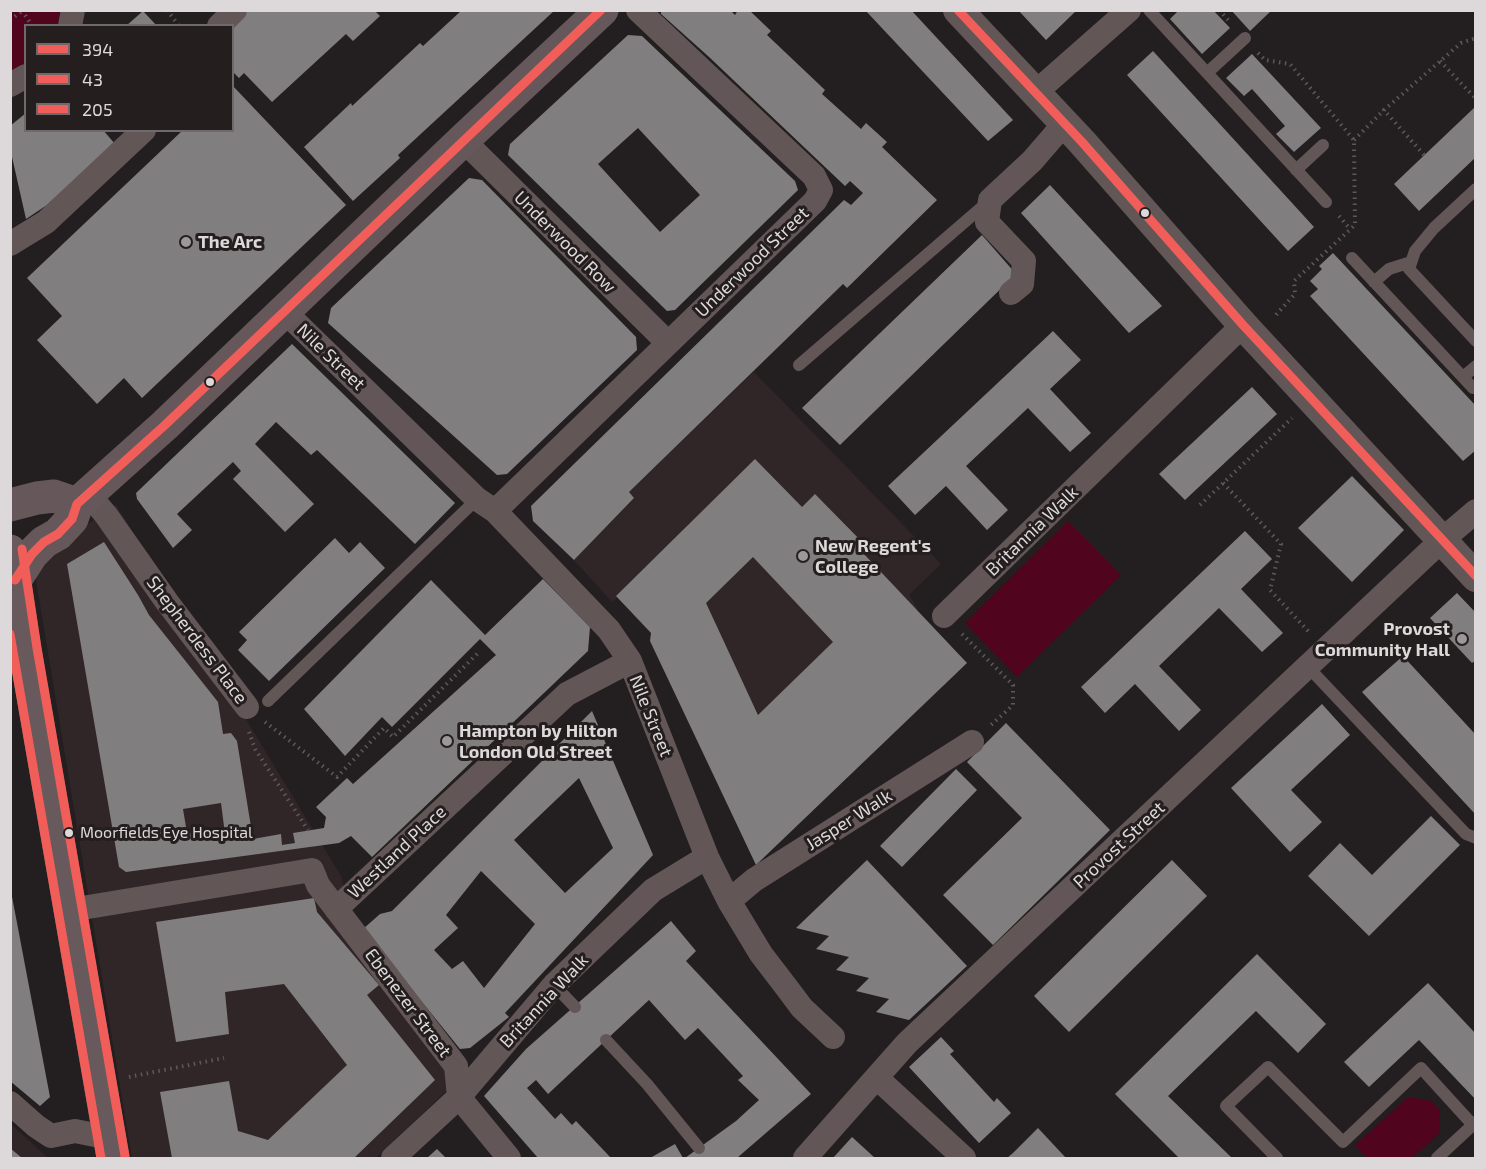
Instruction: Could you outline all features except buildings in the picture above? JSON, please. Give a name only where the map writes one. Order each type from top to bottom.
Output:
[{"type":"highway","points":[[12,573],[112,1148]]},
{"type":"main road","points":[[12,573],[44,542],[58,534],[72,519],[83,500],[602,10]]},
{"type":"main road","points":[[10,505],[54,496],[83,500]]},
{"type":"street","points":[[221,24],[235,10]]},
{"type":"street","name":"Underwood Street","points":[[486,505],[668,343],[816,201],[821,190],[814,176],[638,10]]},
{"type":"street","points":[[958,10],[1036,92],[1243,325],[1476,577]]},
{"type":"street","points":[[1036,92],[1129,10]]},
{"type":"street","points":[[10,85],[24,77]]},
{"type":"street","points":[[1011,293],[1022,284],[1024,261],[987,222],[990,200],[1032,161],[1064,124]]},
{"type":"street","points":[[10,244],[45,222],[142,132]]},
{"type":"street","name":"Underwood Row","points":[[463,140],[668,343]]},
{"type":"street","name":"Nile Street","points":[[284,311],[486,505],[609,630],[630,661],[707,857],[729,901],[761,954],[802,1008],[833,1037]]},
{"type":"street","name":"Britannia Walk","points":[[944,616],[1243,325]]},
{"type":"street","name":"Shepherdess Place","points":[[83,500],[106,515],[166,602],[257,704]]},
{"type":"street","name":"Provost Street","points":[[805,1158],[907,1043],[1476,510]]},
{"type":"street","name":"Westland Place","points":[[70,910],[312,870],[318,885],[336,909],[567,694],[630,661]]},
{"type":"street","name":"Jasper Walk","points":[[729,901],[754,880],[972,742]]},
{"type":"street","name":"Britannia Walk","points":[[393,1158],[459,1097],[554,985],[653,890],[707,857]]},
{"type":"street","name":"Ebenezer Street","points":[[336,909],[456,1066],[459,1097]]},
{"type":"street","points":[[877,1078],[964,1158]]},
{"type":"street","points":[[459,1097],[508,1158]]},
{"type":"street","points":[[10,1103],[51,1136],[75,1131],[112,1148]]},
{"type":"lane","points":[[1149,10],[1326,202]]},
{"type":"lane","points":[[1207,73],[1245,38]]},
{"type":"lane","points":[[1296,170],[1323,145]]},
{"type":"lane","points":[[1476,189],[1434,228],[1415,252],[1409,269],[1476,342]]},
{"type":"lane","points":[[799,365],[990,200]]},
{"type":"lane","points":[[1352,258],[1473,388]]},
{"type":"lane","points":[[1374,282],[1389,269],[1411,262]]},
{"type":"lane","points":[[1463,377],[1476,366]]},
{"type":"lane","points":[[257,704],[486,505]]},
{"type":"lane","points":[[1308,667],[1466,834],[1476,838]]},
{"type":"lane","points":[[554,985],[574,1007]]},
{"type":"lane","points":[[606,1040],[647,1084],[699,1148]]},
{"type":"lane","points":[[1277,1158],[1226,1106],[1268,1067],[1343,1142],[1421,1068],[1474,1123],[1437,1158]]},
{"type":"path","points":[[167,10],[178,24]]},
{"type":"path","points":[[10,20],[22,11],[31,24]]},
{"type":"path","points":[[1354,140],[1384,110],[1461,43],[1476,38]]},
{"type":"path","points":[[1440,61],[1476,99]]},
{"type":"path","points":[[1384,110],[1424,155]]},
{"type":"path","points":[[1200,505],[1313,400]]},
{"type":"path","points":[[1223,483],[1281,544],[1270,590],[1326,650]]},
{"type":"path","points":[[944,616],[1013,685],[1013,705],[972,742]]},
{"type":"path","name":"Shepherdess Place","points":[[257,704],[337,777],[384,728],[393,737],[478,652]]},
{"type":"path","points":[[257,704],[242,713],[255,749],[308,830]]},
{"type":"path","points":[[99,1083],[224,1058]]},
{"type":"shaded area","points":[[11,11],[61,11],[58,24],[24,24],[24,64],[11,71]]},
{"type":"shaded area","name":"New Regent's College","points":[[754,372],[941,564],[909,595],[918,609],[772,741],[701,600],[670,552],[612,602],[574,560],[634,499],[629,492]]},
{"type":"shaded area","points":[[116,505],[341,876],[351,913],[468,1070],[376,1158],[132,1158],[33,562]]},
{"type":"shaded area","points":[[1068,521],[1121,575],[1017,677],[965,623]]},
{"type":"shaded area","points":[[1408,1097],[1430,1100],[1440,1110],[1440,1133],[1412,1158],[1367,1158],[1355,1145]]},
{"type":"shaded area","points":[[11,1124],[48,1158],[11,1158]]},
{"type":"transit line","name":"394","points":[[15,580],[32,554],[44,542],[58,534],[72,519],[77,504],[165,425],[601,10]]},
{"type":"transit line","name":"394","points":[[958,10],[1082,142],[1243,325],[1476,576]]},
{"type":"transit line","name":"205","points":[[22,549],[125,1156]]},
{"type":"transit line","name":"43","points":[[10,634],[101,1158]]},
{"type":"place","name":"The Arc","points":[[186,242]]},
{"type":"place","name":"New Regent's College","points":[[803,556]]},
{"type":"place","name":"Provost Community Hall","points":[[1462,639]]},
{"type":"place","name":"Hampton by Hilton London Old Street","points":[[447,741]]},
{"type":"place","name":"Moorfields Eye Hospital","points":[[69,833]]}]
